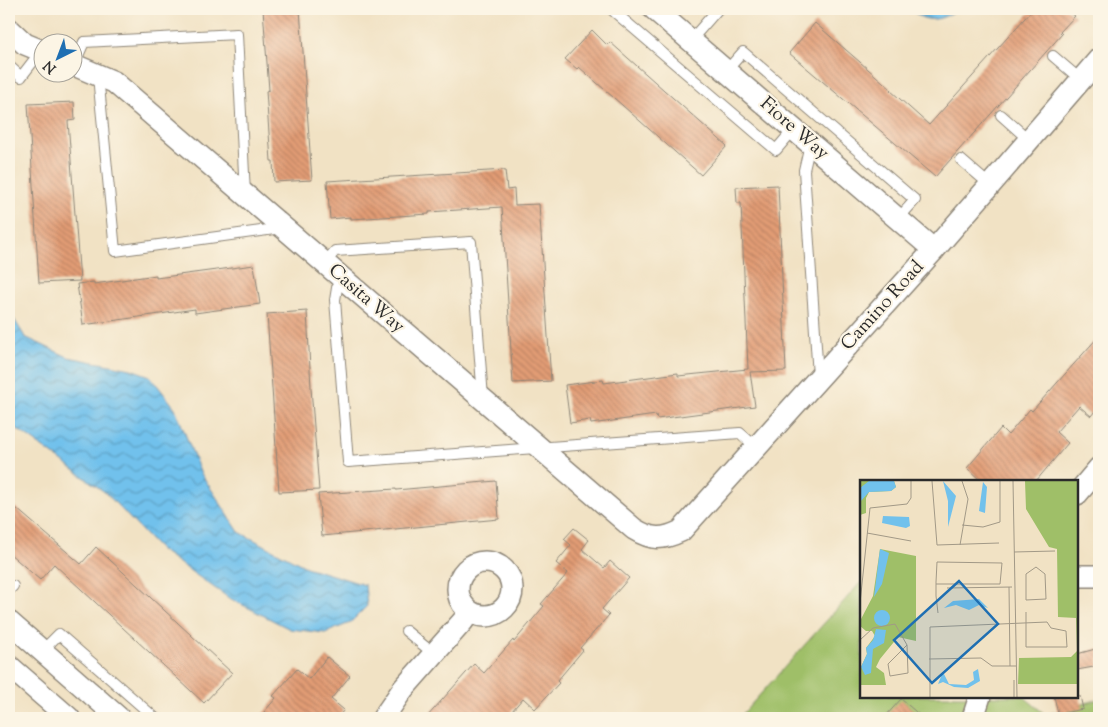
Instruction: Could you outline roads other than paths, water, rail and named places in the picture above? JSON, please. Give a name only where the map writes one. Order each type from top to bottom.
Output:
[{"type":"street","name":"Fiore Way","points":[[654,9],[934,250]]},
{"type":"street","points":[[9,29],[25,44],[32,47]]},
{"type":"street","name":"Camino Road","points":[[656,538],[670,536],[681,531],[934,250],[1099,59]]},
{"type":"street","name":"Casita Way","points":[[82,69],[114,82],[634,529],[645,536],[656,538]]},
{"type":"street","points":[[1078,493],[1099,468]]},
{"type":"street","points":[[1078,576],[1099,576]]},
{"type":"street","points":[[383,718],[403,689],[469,612]]},
{"type":"street","points":[[9,622],[119,718]]},
{"type":"street","points":[[9,666],[68,718]]},
{"type":"street","points":[[973,718],[980,697]]},
{"type":"lane","points":[[611,9],[776,150],[794,129]]},
{"type":"lane","points":[[690,40],[718,9]]},
{"type":"lane","points":[[82,46],[84,42],[237,34],[246,196]]},
{"type":"lane","points":[[726,71],[743,52],[908,193],[915,200],[898,219]]},
{"type":"lane","points":[[1053,56],[1081,80]]},
{"type":"lane","points":[[9,66],[21,77],[32,63]]},
{"type":"lane","points":[[98,76],[115,251],[283,228]]},
{"type":"lane","points":[[1001,115],[1029,140]]},
{"type":"lane","points":[[810,144],[804,170],[818,378]]},
{"type":"lane","points":[[961,160],[990,185]]},
{"type":"lane","points":[[483,399],[471,242],[335,251],[332,270],[348,462],[740,433],[756,447]]},
{"type":"lane","points":[[406,631],[434,654]]},
{"type":"lane","points":[[42,652],[59,634],[155,718]]},
{"type":"water","points":[[911,9],[958,9],[940,18],[928,19],[916,14]]},
{"type":"water","points":[[9,311],[25,337],[68,357],[131,369],[150,376],[175,408],[200,472],[239,532],[306,567],[365,585],[367,606],[350,623],[325,633],[290,629],[229,598],[159,549],[106,493],[9,423]]}]
